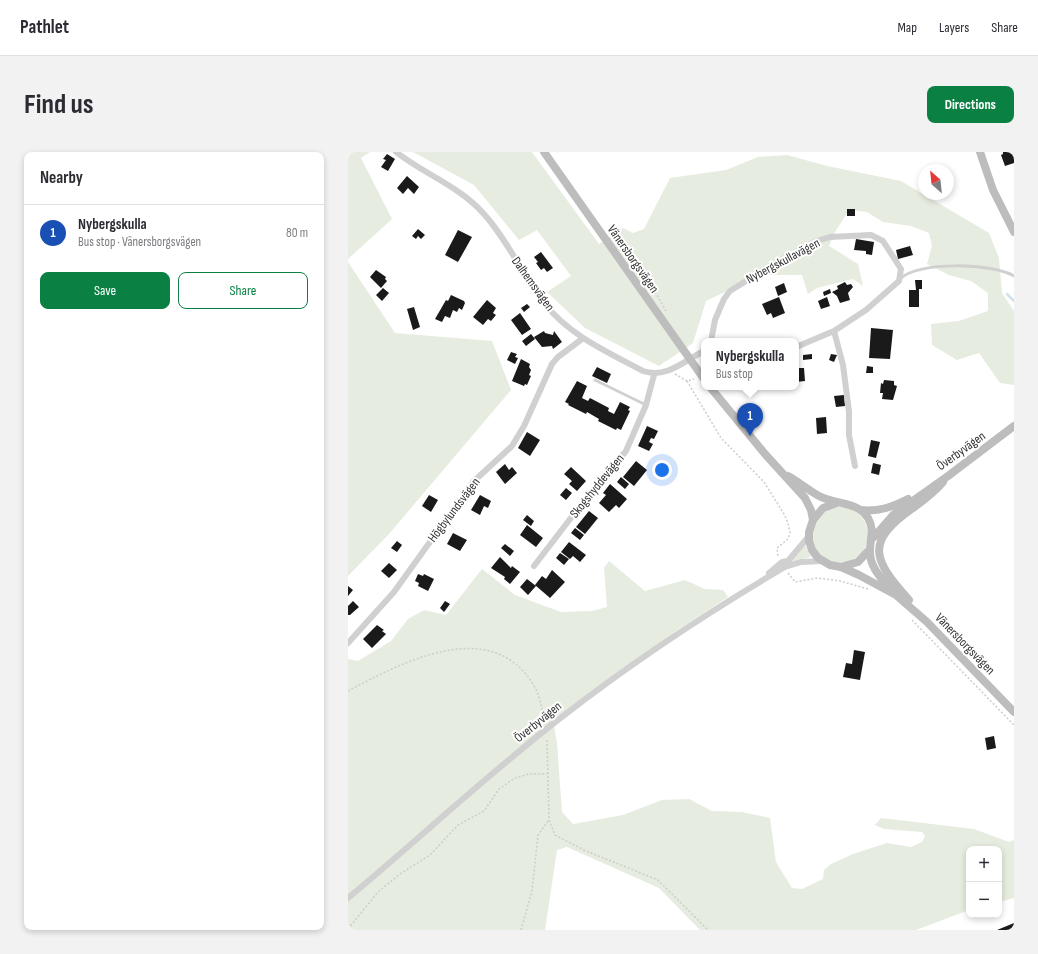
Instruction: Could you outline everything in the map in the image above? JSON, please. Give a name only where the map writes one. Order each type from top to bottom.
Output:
[{"type":"main road","name":"Vänersborgsvägen","points":[[544,152],[701,375]]},
{"type":"main road","points":[[980,152],[993,190],[1014,232]]},
{"type":"main road","points":[[712,390],[765,454],[805,498],[811,510],[812,520],[809,536],[812,550],[822,561]]},
{"type":"main road","name":"Överbyvägen","points":[[873,538],[885,522],[920,494],[948,476],[1014,426]]},
{"type":"main road","points":[[783,473],[820,496],[837,503],[850,504],[861,510]]},
{"type":"main road","points":[[915,611],[881,564],[879,558],[879,544],[893,523],[936,491],[948,476]]},
{"type":"main road","name":"Överbyvägen","points":[[861,510],[874,511],[890,508],[920,494]]},
{"type":"main road","points":[[812,520],[823,508],[837,503]]},
{"type":"main road","name":"Vänersborgsvägen","points":[[861,510],[870,521],[873,538],[870,549],[875,569],[896,595],[915,611],[1014,712]]},
{"type":"main road","points":[[841,567],[858,562],[870,549]]},
{"type":"main road","name":"Vänersborgsvägen","points":[[822,561],[859,575],[896,595]]},
{"type":"street","name":"Dalhemsvägen","points":[[396,152],[462,194],[484,213],[545,304],[582,339],[643,371],[654,375]]},
{"type":"street","name":"Nybergskullavägen","points":[[712,338],[715,320],[724,299],[730,291],[770,266],[817,241],[830,237],[871,235],[883,241],[893,254],[901,269],[899,281]]},
{"type":"street","points":[[799,346],[834,331],[866,310],[899,281]]},
{"type":"street","points":[[834,331],[843,365],[849,412],[849,434],[855,466]]},
{"type":"street","name":"Högbylundsvägen","points":[[348,643],[394,592],[473,482],[512,446],[524,426],[552,364],[558,356],[582,339]]},
{"type":"street","points":[[654,375],[672,369],[701,353]]},
{"type":"street","name":"Skogshyddevägen","points":[[534,566],[577,510],[626,451],[646,405],[654,375]]},
{"type":"street","name":"Överbyvägen","points":[[757,583],[782,562],[788,561],[809,536]]},
{"type":"street","name":"Överbyvägen","points":[[348,898],[563,716],[637,661],[757,583],[785,567],[801,562],[822,561]]},
{"type":"lane","points":[[899,281],[908,273],[916,270],[943,266],[985,268],[1014,276]]},
{"type":"lane","points":[[595,380],[646,405]]},
{"type":"path","points":[[672,369],[674,373],[687,381],[701,376]]},
{"type":"path","points":[[348,691],[414,658],[456,649],[480,649],[502,656],[514,663],[527,676],[539,696],[545,722]]},
{"type":"path","points":[[547,740],[548,820],[555,835],[564,842],[658,880],[708,930]]},
{"type":"path","points":[[348,929],[378,892],[400,874],[430,855],[458,825],[484,811],[499,789],[516,778],[529,774],[547,774]]},
{"type":"path","points":[[521,930],[532,891],[538,835],[548,820]]},
{"type":"shaded area","points":[[348,152],[370,152],[361,158],[392,219],[348,259]]},
{"type":"shaded area","points":[[413,152],[532,152],[599,244],[623,228],[633,233],[644,229],[670,178],[726,170],[758,157],[787,155],[827,166],[901,181],[918,191],[918,200],[933,200],[989,233],[999,258],[1002,293],[1014,311],[1014,385],[1000,383],[979,353],[957,360],[932,345],[931,324],[959,321],[988,311],[988,293],[971,281],[949,275],[927,264],[932,246],[929,233],[911,226],[883,222],[867,212],[849,210],[835,232],[829,246],[858,264],[863,286],[853,279],[817,288],[808,294],[802,275],[761,275],[706,301],[693,343],[659,366],[585,328],[547,292],[571,276],[537,230],[519,240],[474,185]]},
{"type":"shaded area","points":[[348,262],[395,333],[492,341],[511,390],[389,534],[348,576]]},
{"type":"shaded area","points":[[840,507],[851,509],[860,515],[866,524],[868,535],[866,546],[860,555],[851,561],[840,563],[829,561],[820,555],[814,546],[812,535],[814,524],[820,515],[829,509]]},
{"type":"shaded area","points":[[805,545],[811,557],[788,563]]},
{"type":"shaded area","points":[[609,561],[645,591],[685,580],[705,589],[723,590],[728,597],[679,629],[553,719],[557,743],[562,812],[573,824],[623,815],[662,800],[689,799],[712,811],[742,812],[770,818],[776,862],[792,888],[802,889],[823,879],[824,870],[831,864],[853,854],[887,843],[911,847],[922,842],[925,836],[922,832],[884,829],[875,825],[881,818],[974,829],[1009,842],[1014,840],[1014,898],[1002,901],[1002,846],[966,846],[966,911],[916,930],[700,930],[659,888],[567,847],[557,850],[545,930],[348,930],[348,659],[358,661],[391,641],[408,619],[424,610],[446,615],[482,569],[515,595],[561,612],[592,611],[607,607],[604,568]]},
{"type":"building","points":[[1003,152],[1014,152],[1014,163],[1005,166],[1001,155]]},
{"type":"building","points":[[387,154],[395,159],[388,171],[381,167],[386,160],[383,159]]},
{"type":"building","points":[[407,176],[419,187],[414,194],[408,188],[403,194],[397,188]]},
{"type":"building","points":[[847,209],[855,209],[855,216],[847,216]]},
{"type":"building","points":[[418,229],[425,235],[421,239],[418,236],[416,239],[412,236]]},
{"type":"building","points":[[458,230],[472,237],[458,262],[445,255]]},
{"type":"building","points":[[856,239],[874,242],[872,255],[866,254],[866,251],[854,250]]},
{"type":"building","points":[[910,246],[913,255],[898,259],[896,250]]},
{"type":"building","points":[[541,252],[553,268],[547,272],[544,268],[541,270],[534,257]]},
{"type":"building","points":[[376,270],[386,277],[385,279],[387,281],[381,288],[370,277]]},
{"type":"building","points":[[915,280],[922,280],[922,289],[919,289],[919,307],[909,307],[909,290],[916,290]]},
{"type":"building","points":[[845,282],[847,285],[851,284],[853,287],[848,293],[850,300],[840,303],[837,296],[832,292],[838,289],[837,286]]},
{"type":"building","points":[[784,283],[787,292],[778,296],[775,287]]},
{"type":"building","points":[[383,288],[389,293],[382,301],[376,295]]},
{"type":"building","points":[[830,289],[831,293],[824,296],[823,292]]},
{"type":"building","points":[[451,295],[464,301],[465,303],[462,310],[459,308],[457,312],[453,310],[450,318],[445,316],[442,322],[435,319],[446,300],[448,301]]},
{"type":"building","points":[[779,297],[785,313],[773,318],[771,313],[767,315],[762,304]]},
{"type":"building","points":[[827,297],[830,306],[821,309],[818,301]]},
{"type":"building","points":[[487,300],[496,308],[493,313],[496,315],[491,321],[488,319],[483,325],[473,317]]},
{"type":"building","points":[[527,304],[530,307],[524,312],[521,308]]},
{"type":"building","points":[[414,307],[420,327],[413,330],[407,309]]},
{"type":"building","points":[[520,313],[531,329],[522,335],[511,320]]},
{"type":"building","points":[[871,328],[893,330],[890,359],[869,358]]},
{"type":"building","points":[[544,331],[545,333],[553,335],[554,331],[562,342],[553,349],[552,346],[542,347],[534,337]]},
{"type":"building","points":[[531,334],[535,339],[526,346],[522,341]]},
{"type":"building","points":[[511,352],[517,354],[515,357],[518,358],[515,364],[507,360]]},
{"type":"building","points":[[812,354],[812,359],[803,360],[803,355]]},
{"type":"building","points":[[831,354],[837,355],[834,362],[829,360]]},
{"type":"building","points":[[521,359],[530,364],[529,367],[531,370],[529,375],[531,376],[527,385],[525,384],[524,386],[512,381]]},
{"type":"building","points":[[867,366],[873,367],[873,373],[866,373]]},
{"type":"building","points":[[597,367],[611,374],[607,383],[592,376]]},
{"type":"building","points":[[799,368],[804,368],[805,381],[799,382]]},
{"type":"building","points":[[884,380],[894,381],[894,385],[897,386],[893,400],[882,399],[883,393],[880,393],[881,383],[883,384]]},
{"type":"building","points":[[577,381],[587,386],[582,398],[588,401],[590,398],[609,408],[608,411],[614,414],[620,402],[630,407],[628,410],[630,411],[621,430],[617,428],[616,430],[598,421],[599,419],[587,412],[586,414],[565,402]]},
{"type":"building","points":[[844,395],[845,406],[836,407],[834,396]]},
{"type":"building","points":[[826,417],[827,433],[817,434],[816,418]]},
{"type":"building","points":[[647,426],[658,431],[654,439],[651,438],[649,442],[653,444],[649,451],[638,446]]},
{"type":"building","points":[[527,432],[540,440],[530,456],[518,448]]},
{"type":"building","points":[[871,440],[880,442],[876,458],[868,456]]},
{"type":"building","points":[[636,461],[647,470],[634,486],[623,477]]},
{"type":"building","points":[[873,463],[881,465],[879,475],[871,473]]},
{"type":"building","points":[[505,464],[509,470],[512,467],[517,473],[505,484],[496,472]]},
{"type":"building","points":[[571,467],[586,481],[577,491],[569,484],[572,481],[564,474]]},
{"type":"building","points":[[621,477],[629,484],[625,489],[617,482]]},
{"type":"building","points":[[610,484],[627,499],[619,508],[616,505],[609,512],[599,503],[606,495],[603,493]]},
{"type":"building","points":[[566,488],[572,493],[566,500],[560,495]]},
{"type":"building","points":[[429,495],[438,500],[431,512],[422,506]]},
{"type":"building","points":[[480,495],[491,501],[488,508],[484,506],[480,515],[471,510]]},
{"type":"building","points":[[589,511],[598,518],[585,534],[576,527]]},
{"type":"building","points":[[527,515],[534,521],[531,526],[523,520]]},
{"type":"building","points":[[527,525],[543,538],[536,547],[520,535]]},
{"type":"building","points":[[575,528],[584,535],[580,540],[571,533]]},
{"type":"building","points":[[453,533],[467,540],[460,551],[447,544]]},
{"type":"building","points":[[397,541],[402,545],[397,552],[391,548]]},
{"type":"building","points":[[569,542],[586,555],[580,562],[573,556],[570,559],[561,552]]},
{"type":"building","points":[[505,544],[514,551],[510,556],[501,548]]},
{"type":"building","points":[[560,553],[569,559],[564,565],[556,558]]},
{"type":"building","points":[[500,557],[511,568],[512,566],[520,572],[510,584],[504,579],[505,577],[491,568]]},
{"type":"building","points":[[389,563],[397,570],[389,578],[381,571]]},
{"type":"building","points":[[552,570],[565,582],[550,598],[535,585],[542,576],[546,579]]},
{"type":"building","points":[[418,574],[423,576],[424,574],[434,579],[428,591],[418,586],[419,583],[415,581]]},
{"type":"building","points":[[527,579],[536,586],[528,595],[520,587]]},
{"type":"building","points":[[348,586],[353,590],[348,596]]},
{"type":"building","points":[[353,601],[359,607],[348,615],[348,606]]},
{"type":"building","points":[[445,601],[450,604],[444,612],[440,608]]},
{"type":"building","points":[[377,625],[384,630],[382,631],[386,634],[372,648],[363,639]]},
{"type":"building","points":[[854,650],[865,652],[860,680],[843,677],[846,663],[852,664]]},
{"type":"building","points":[[994,736],[996,748],[987,750],[985,738]]},
{"type":"building","points":[[1014,923],[1014,930],[997,930]]},
{"type":"waterway","points":[[1007,294],[1014,301]]},
{"type":"place","name":"Nybergskulla","points":[[750,436]]}]
